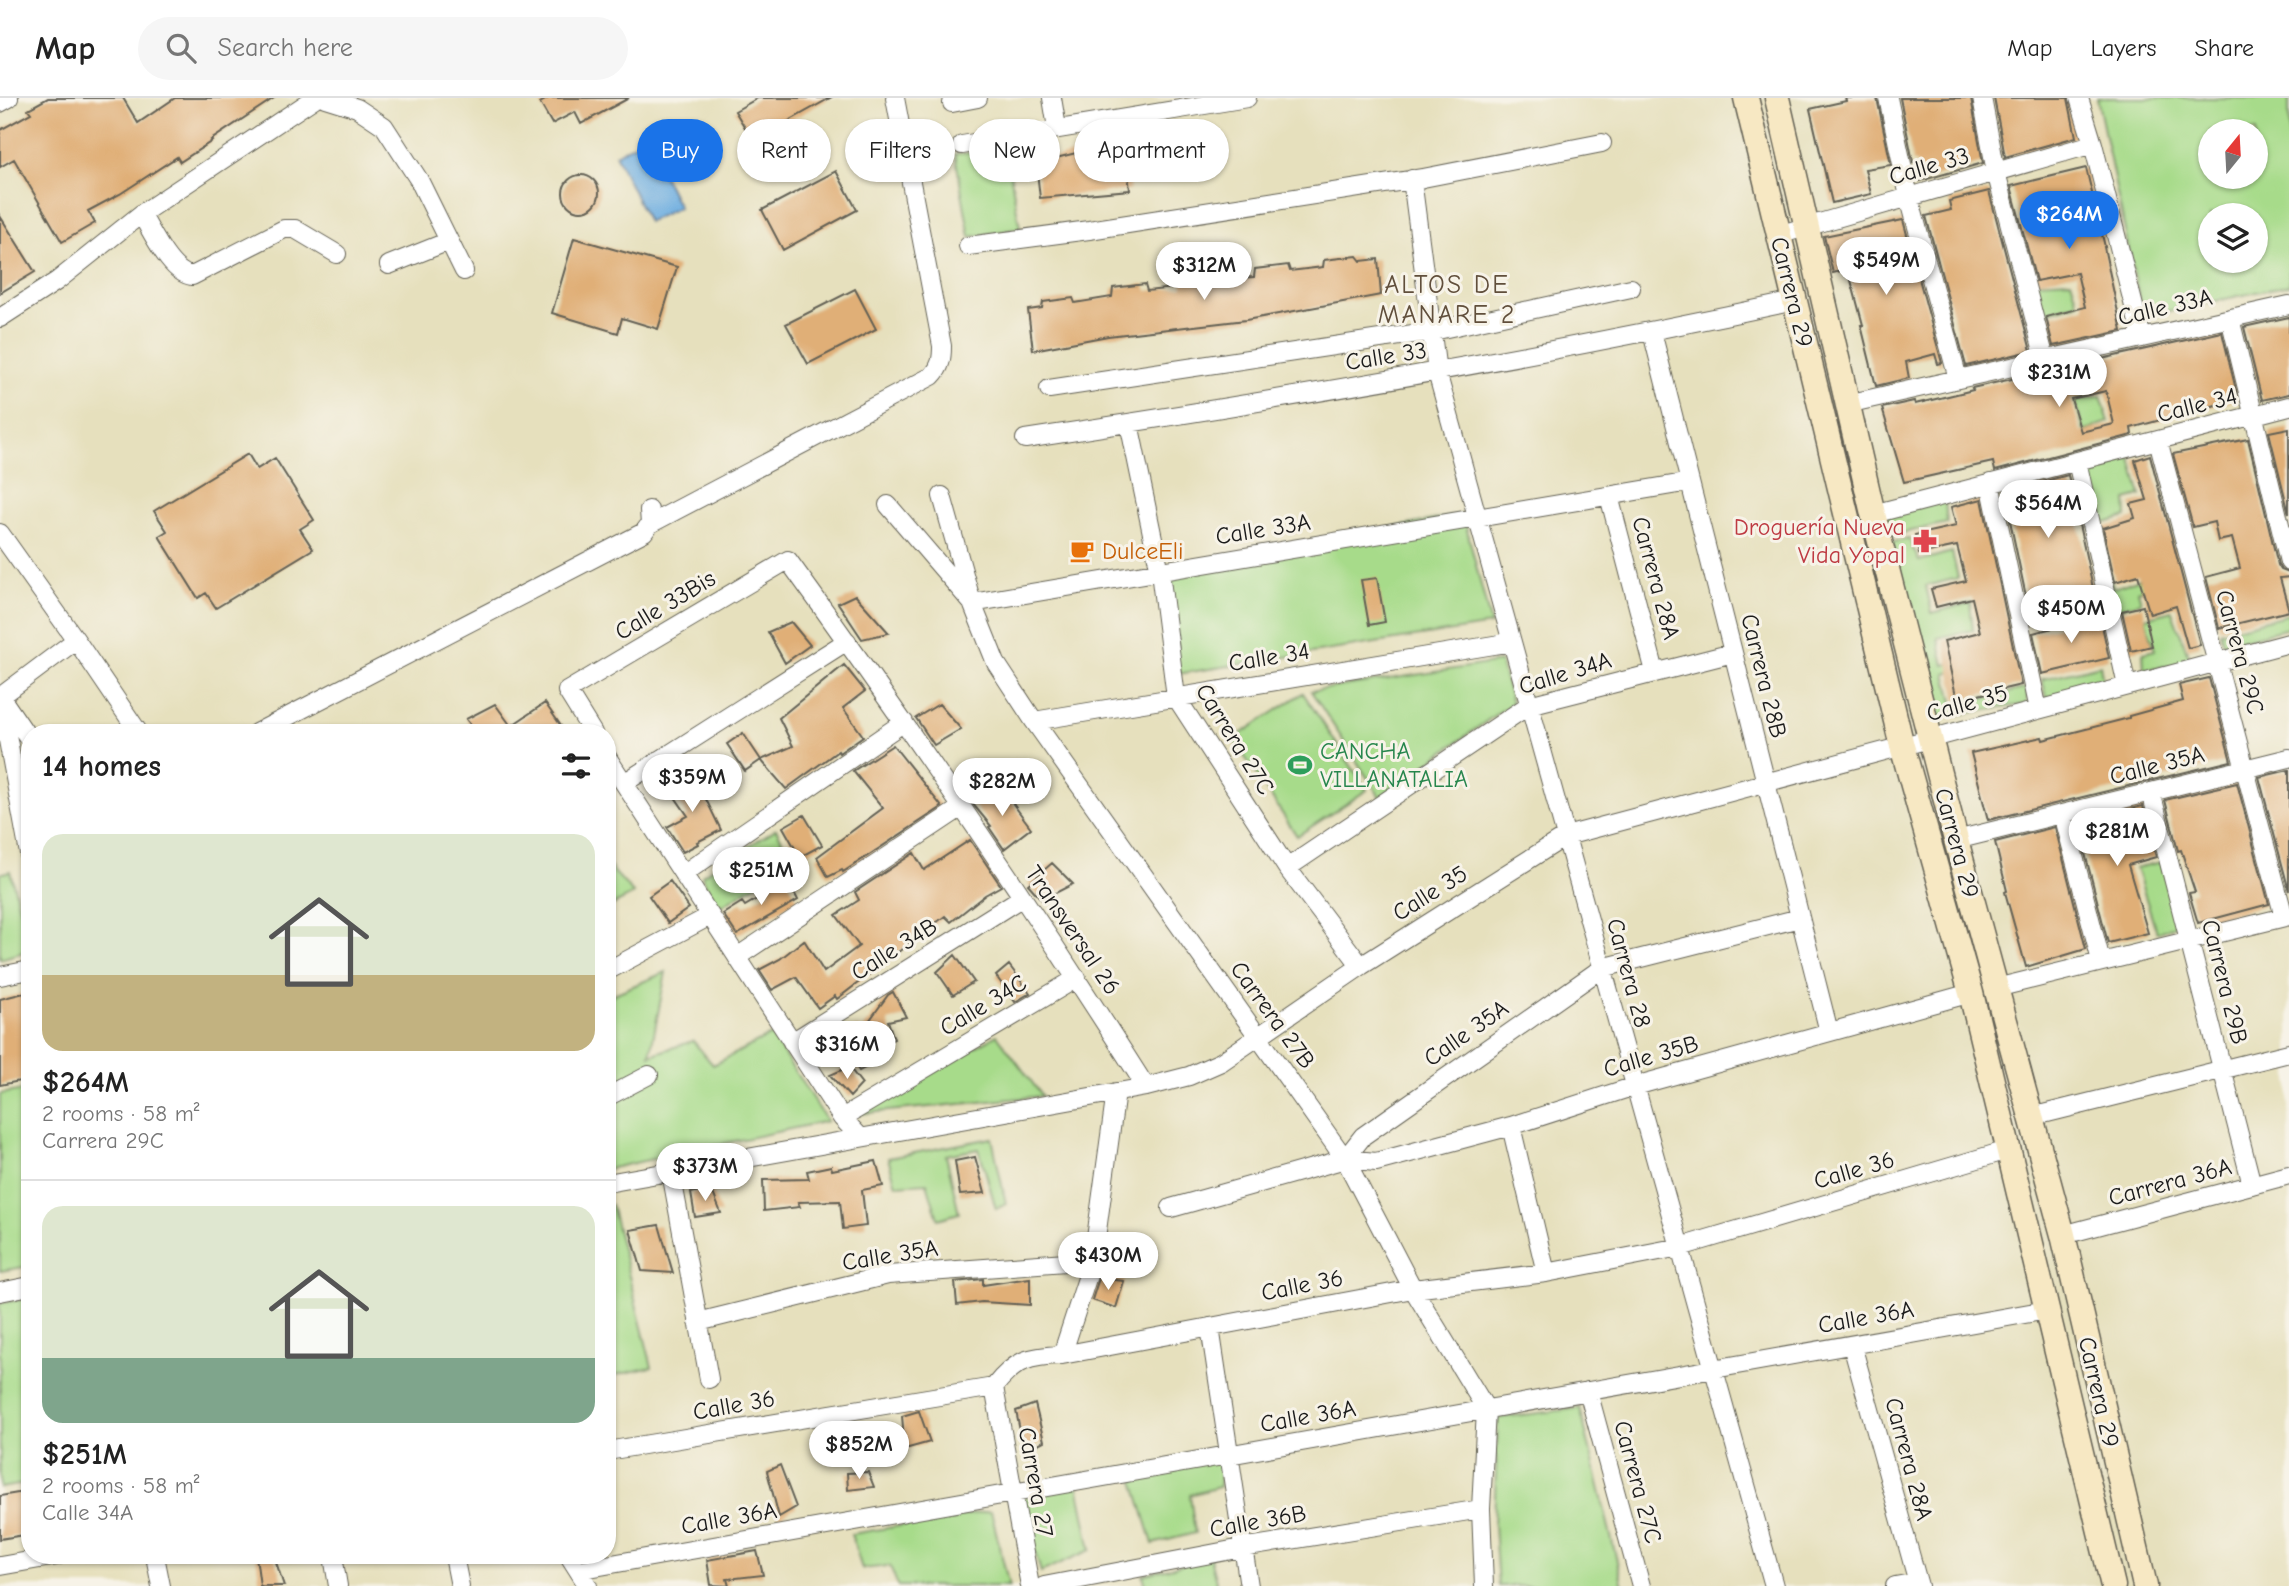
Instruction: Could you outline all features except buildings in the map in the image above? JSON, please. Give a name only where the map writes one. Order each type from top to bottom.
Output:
[{"type":"main road","name":"Carrera 29","points":[[1746,98],[1902,746],[1971,993],[2113,1586]]},
{"type":"main road","name":"Carrera 29","points":[[1777,98],[1873,514],[1956,840],[2063,1236],[2145,1586]]},
{"type":"street","points":[[0,103],[9,98]]},
{"type":"street","points":[[0,318],[57,281],[141,214],[315,98]]},
{"type":"street","points":[[325,98],[369,114],[384,126],[419,180],[464,271]]},
{"type":"street","points":[[273,724],[644,532],[650,517],[932,376],[937,371],[942,346],[895,98]]},
{"type":"street","points":[[952,103],[978,98]]},
{"type":"street","points":[[1052,98],[1056,119]]},
{"type":"street","points":[[1060,128],[1247,98]]},
{"type":"street","points":[[1888,98],[1909,197],[1958,379]]},
{"type":"street","points":[[1982,98],[1996,172],[2045,359]]},
{"type":"street","points":[[2079,98],[2142,338]]},
{"type":"street","points":[[968,246],[1102,228],[1412,179],[1602,143]]},
{"type":"street","points":[[962,145],[969,144]]},
{"type":"street","name":"Calle 33","points":[[1778,234],[2093,144]]},
{"type":"street","name":"Carrera 28","points":[[1412,179],[1437,372],[1774,1586]]},
{"type":"street","points":[[141,214],[175,268],[183,275],[192,276],[284,229],[295,229],[337,254]]},
{"type":"street","points":[[389,265],[449,241]]},
{"type":"street","points":[[1049,389],[1433,331],[1631,288]]},
{"type":"street","name":"Calle 33","points":[[1025,439],[1437,372],[1652,332],[1795,301]]},
{"type":"street","name":"Calle 33A","points":[[1847,404],[2289,305]]},
{"type":"street","points":[[2230,318],[2289,562]]},
{"type":"street","name":"Carrera 28B","points":[[1652,332],[1829,1032]]},
{"type":"street","name":"Calle 34","points":[[1873,514],[2289,406]]},
{"type":"street","name":"Carrera 27C","points":[[1129,424],[1160,572],[1176,697],[1287,868],[1361,966]]},
{"type":"street","name":"Carrera 29C","points":[[2158,440],[2286,916]]},
{"type":"street","points":[[2077,461],[2127,686]]},
{"type":"street","name":"Calle 33A","points":[[972,603],[1690,482]]},
{"type":"street","points":[[1990,483],[2038,710]]},
{"type":"street","name":"Carrera 27B","points":[[942,496],[972,603],[996,663],[1034,721],[1345,1159],[1413,1289],[1486,1409]]},
{"type":"street","name":"Carrera 28A","points":[[1609,496],[1655,672]]},
{"type":"street","points":[[888,505],[972,603]]},
{"type":"street","points":[[0,533],[133,724]]},
{"type":"street","name":"Transversal 26","points":[[788,560],[962,807],[1077,978],[1146,1087]]},
{"type":"street","name":"Calle 33Bis","points":[[587,724],[567,691],[788,560]]},
{"type":"street","points":[[0,696],[76,640]]},
{"type":"street","points":[[624,783],[847,641]]},
{"type":"street","name":"Calle 34","points":[[1034,721],[1512,642]]},
{"type":"street","name":"Calle 35","points":[[616,1181],[1146,1087],[1189,1076],[1221,1062],[1361,966],[1566,836],[2289,643]]},
{"type":"street","name":"Calle 34A","points":[[1287,868],[1529,705],[1733,653]]},
{"type":"street","points":[[0,696],[21,727]]},
{"type":"street","points":[[0,696],[21,810]]},
{"type":"street","points":[[683,874],[904,722]]},
{"type":"street","name":"Calle 35A","points":[[1956,840],[2289,758]]},
{"type":"street","points":[[616,771],[842,1118],[861,1138]]},
{"type":"street","name":"Carrera 29B","points":[[2151,792],[2252,1185]]},
{"type":"street","points":[[737,957],[962,807]]},
{"type":"street","points":[[2063,814],[2101,961]]},
{"type":"street","name":"Calle 34B","points":[[792,1042],[1021,898]]},
{"type":"street","points":[[616,966],[710,916]]},
{"type":"street","points":[[1996,988],[2286,916]]},
{"type":"street","name":"Calle 35A","points":[[1345,1159],[1363,1136],[1602,968],[1800,918]]},
{"type":"street","points":[[0,976],[21,972]]},
{"type":"street","name":"Calle 34C","points":[[842,1118],[1077,978]]},
{"type":"street","name":"Calle 35B","points":[[1345,1159],[1376,1162],[1511,1126],[1635,1086],[1971,993]]},
{"type":"street","points":[[2031,1117],[2289,1054]]},
{"type":"street","points":[[616,1092],[649,1075]]},
{"type":"street","points":[[1062,1355],[1093,1260],[1116,1092]]},
{"type":"street","points":[[1511,1126],[1546,1273]]},
{"type":"street","name":"Calle 36","points":[[616,1450],[994,1387],[1014,1366],[1035,1356],[1062,1355],[1413,1289],[1546,1273],[1680,1247],[2008,1150]]},
{"type":"street","points":[[1171,1208],[1345,1159]]},
{"type":"street","points":[[671,1172],[709,1379]]},
{"type":"street","name":"Carrera 36A","points":[[2063,1236],[2289,1175]]},
{"type":"street","name":"Calle 35A","points":[[698,1322],[888,1275],[1093,1260]]},
{"type":"street","points":[[0,1292],[21,1288]]},
{"type":"street","name":"Calle 36A","points":[[616,1556],[1013,1493],[2046,1310]]},
{"type":"street","points":[[1210,1327],[1249,1586]]},
{"type":"street","name":"Carrera 28A","points":[[1852,1345],[1918,1584]]},
{"type":"street","name":"Carrera 27","points":[[994,1387],[1030,1586]]},
{"type":"street","name":"Carrera 27C","points":[[1588,1391],[1642,1586]]},
{"type":"street","points":[[1484,1586],[1481,1509],[1486,1409]]},
{"type":"street","name":"Calle 36B","points":[[1044,1586],[1242,1548],[1481,1509]]},
{"type":"street","points":[[0,1566],[21,1562]]},
{"type":"street","points":[[157,1564],[161,1586]]},
{"type":"street","points":[[334,1564],[338,1586]]},
{"type":"street","points":[[456,1564],[460,1586]]},
{"type":"street","points":[[574,1564],[588,1586]]},
{"type":"street","points":[[1895,1586],[1918,1584]]},
{"type":"green space","points":[[2097,98],[2289,98],[2289,285],[2143,317]]},
{"type":"green space","points":[[969,153],[969,182],[1012,182],[1020,228],[970,237],[955,154]]},
{"type":"green space","points":[[2071,280],[2078,303],[2040,315],[2032,282]]},
{"type":"green space","points":[[2101,396],[2109,422],[2084,431],[2075,401]]},
{"type":"green space","points":[[2130,455],[2141,496],[2126,500],[2127,517],[2098,525],[2084,465]]},
{"type":"green space","points":[[1945,501],[1947,523],[1889,536],[1879,516]]},
{"type":"green space","points":[[1463,514],[1491,625],[1177,674],[1159,575]]},
{"type":"green space","points":[[1909,539],[1919,561],[1952,552],[1958,578],[1926,586],[1932,613],[1970,603],[1973,630],[1938,638],[1944,665],[1981,657],[1981,664],[1946,674],[1954,705],[2027,688],[2027,704],[1922,720],[1884,544]]},
{"type":"green space","points":[[2109,574],[2114,588],[2145,577],[2149,587],[2138,591],[2141,602],[2113,610]]},
{"type":"green space","points":[[2172,611],[2191,663],[2144,669],[2143,653],[2155,650],[2145,618]]},
{"type":"green space","points":[[2289,614],[2289,628],[2223,644],[2220,632]]},
{"type":"green space","points":[[1500,662],[1512,703],[1380,797],[1311,691]]},
{"type":"green space","points":[[2100,665],[2104,688],[2047,698],[2042,679]]},
{"type":"green space","name":"CANCHA VILLANATALIA","points":[[1303,693],[1367,790],[1297,836],[1233,739]]},
{"type":"green space","points":[[776,829],[793,861],[716,909],[702,875]]},
{"type":"green space","points":[[2161,862],[2180,923],[2157,933],[2136,868]]},
{"type":"green space","points":[[10,871],[21,914],[21,953],[0,959],[0,874]]},
{"type":"green space","points":[[616,874],[634,894],[616,903]]},
{"type":"green space","points":[[666,972],[650,1055],[693,1041],[713,1065],[771,1035],[827,1121],[616,1167],[616,993]]},
{"type":"green space","points":[[997,1035],[1042,1096],[857,1114]]},
{"type":"green space","points":[[21,1090],[21,1268],[0,1271],[0,1094]]},
{"type":"green space","points":[[992,1138],[1006,1204],[996,1209],[979,1149],[946,1155],[959,1213],[938,1219],[927,1183],[896,1185],[888,1158]]},
{"type":"green space","points":[[616,1225],[652,1367],[616,1375]]},
{"type":"green space","points":[[21,1300],[21,1484],[0,1488],[0,1303]]},
{"type":"green space","points":[[1580,1408],[1623,1586],[1498,1586],[1494,1525],[1498,1418]]},
{"type":"green space","points":[[1221,1455],[1219,1487],[1190,1495],[1195,1533],[1153,1544],[1131,1471]]},
{"type":"green space","points":[[1078,1485],[1091,1550],[1041,1572],[1019,1499]]},
{"type":"green space","points":[[991,1511],[1009,1586],[898,1586],[890,1566],[862,1569],[851,1534]]},
{"type":"green space","points":[[1210,1557],[1217,1586],[1146,1586],[1143,1575]]},
{"type":"water","points":[[637,143],[637,182],[666,182],[679,207],[648,222],[615,154]]},
{"type":"place","name":"Droguería Nueva Vida Yopal","points":[[1925,541]]},
{"type":"place","name":"DulceEli","points":[[1082,551]]},
{"type":"place","name":"CANCHA VILLANATALIA","points":[[1300,765]]},
{"type":"district","name":"ALTOS DE MANARE 2","points":[[1447,300]]}]
